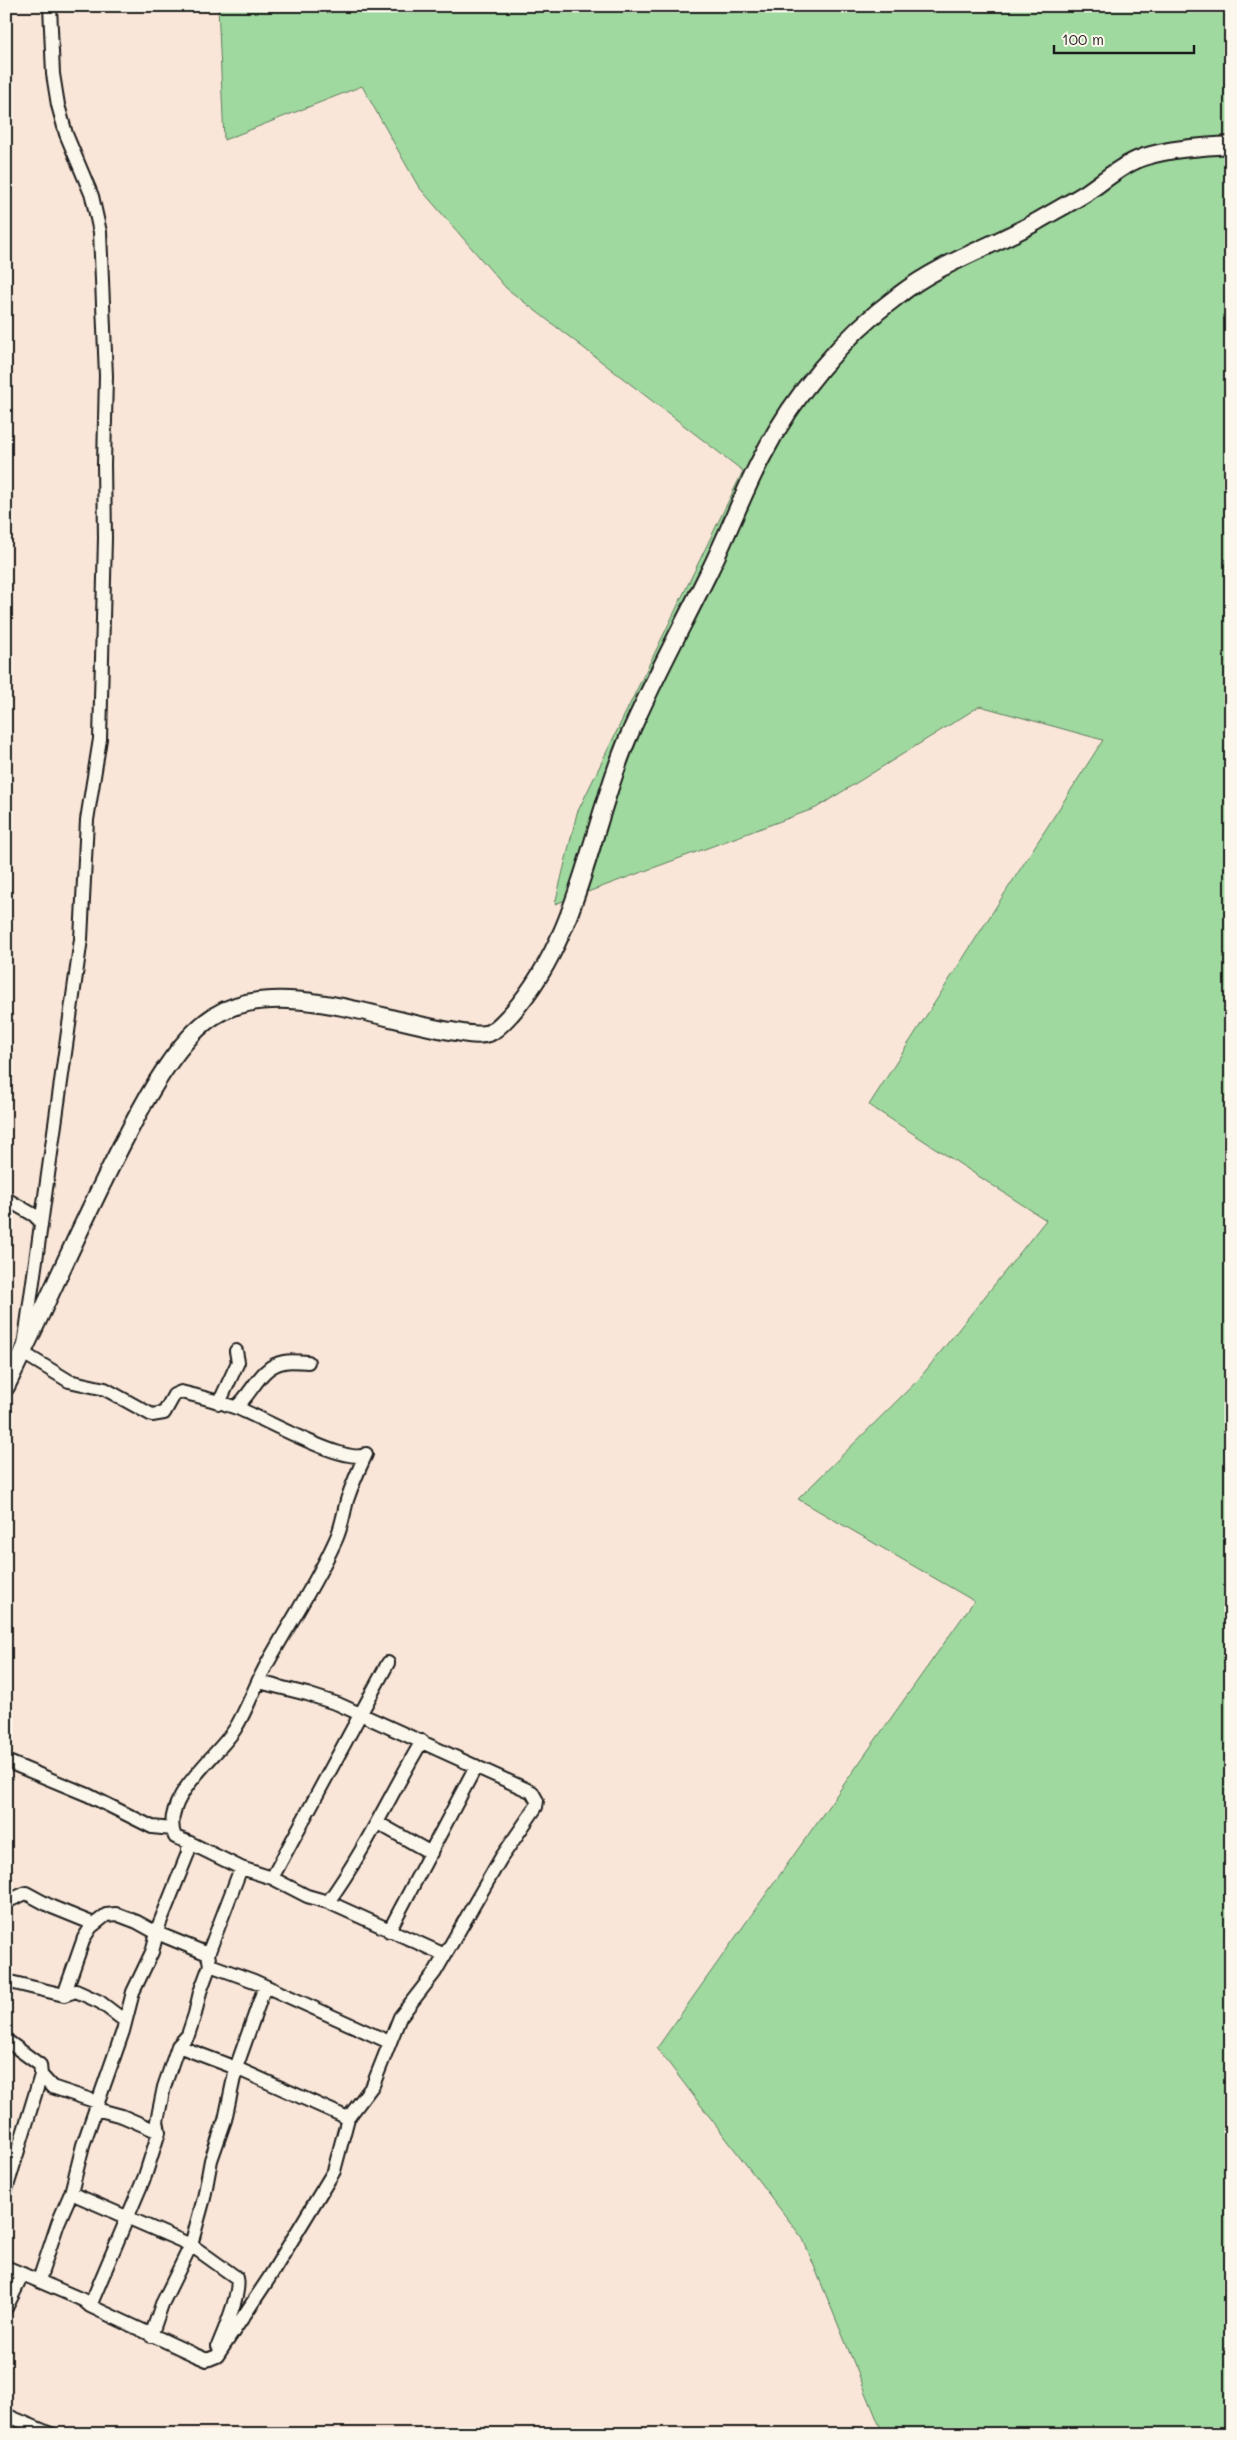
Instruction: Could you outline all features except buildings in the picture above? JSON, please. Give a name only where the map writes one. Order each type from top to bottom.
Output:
[{"type":"main road","points":[[6,1387],[111,1164],[145,1100],[168,1066],[212,1017],[234,1006],[259,1000],[314,1002],[475,1035],[493,1031],[524,999],[549,962],[571,911],[627,740],[724,541],[760,459],[772,438],[812,381],[855,332],[903,291],[932,273],[1072,202],[1133,162],[1148,155],[1231,145]]},
{"type":"street","points":[[50,6],[53,74],[58,105],[66,134],[92,196],[100,232],[106,376],[105,538],[100,739],[87,820],[80,947],[23,1353],[69,1381],[104,1389],[156,1416],[168,1410],[174,1395],[178,1392],[236,1407],[312,1443],[356,1457],[366,1454],[348,1499],[338,1536],[234,1730],[196,1773],[188,1785],[173,1816],[172,1829],[175,1837],[241,1868],[272,1878],[307,1896],[328,1902],[445,1955]]},
{"type":"street","points":[[6,1199],[34,1215],[41,1222]]},
{"type":"street","points":[[219,1403],[238,1362],[236,1351]]},
{"type":"street","points":[[236,1407],[247,1398],[257,1380],[270,1366],[285,1361],[308,1362]]},
{"type":"street","points":[[272,1878],[361,1715],[376,1682],[388,1663]]},
{"type":"street","points":[[6,2267],[83,2300],[90,2306],[151,2336],[207,2360],[217,2356],[235,2331],[334,2171],[348,2118],[372,2085],[400,2017],[420,1994],[445,1955],[501,1858],[528,1820],[537,1801],[532,1792],[422,1741],[316,1696],[259,1682]]},
{"type":"street","points":[[328,1902],[347,1876],[378,1823],[422,1741]]},
{"type":"street","points":[[6,1762],[88,1795],[152,1826],[172,1829]]},
{"type":"street","points":[[389,1931],[476,1766]]},
{"type":"street","points":[[378,1823],[431,1853]]},
{"type":"street","points":[[39,2280],[58,2223],[71,2193],[83,2145],[133,1992],[152,1952],[188,1853],[188,1842]]},
{"type":"street","points":[[90,2306],[129,2217],[159,2132],[157,2121],[160,2102],[178,2046],[188,2035],[209,1960],[241,1868]]},
{"type":"street","points":[[6,1902],[26,1893],[52,1907],[94,1924]]},
{"type":"street","points":[[64,1994],[84,1938],[94,1924],[106,1915],[116,1914],[209,1960],[390,2042]]},
{"type":"street","points":[[6,1981],[64,1994],[76,1991],[112,2010],[125,2021]]},
{"type":"street","points":[[151,2336],[162,2304],[191,2245],[211,2160],[225,2120],[236,2068],[265,1986]]},
{"type":"street","points":[[6,2040],[40,2066],[41,2075],[6,2190]]},
{"type":"street","points":[[178,2046],[236,2068],[348,2118]]},
{"type":"street","points":[[41,2075],[52,2087],[159,2132]]},
{"type":"street","points":[[71,2193],[191,2245],[232,2272],[239,2283],[223,2334],[212,2359]]},
{"type":"street","points":[[6,2308],[23,2274]]},
{"type":"street","points":[[6,2415],[52,2434]]},
{"type":"green space","points":[[218,6],[1231,6],[1231,2434],[883,2434],[803,2239],[657,2048],[974,1601],[798,1499],[919,1379],[1046,1220],[869,1105],[1103,740],[980,706],[816,808],[555,904],[577,813],[743,471],[506,288],[418,186],[362,86],[224,140]]}]
